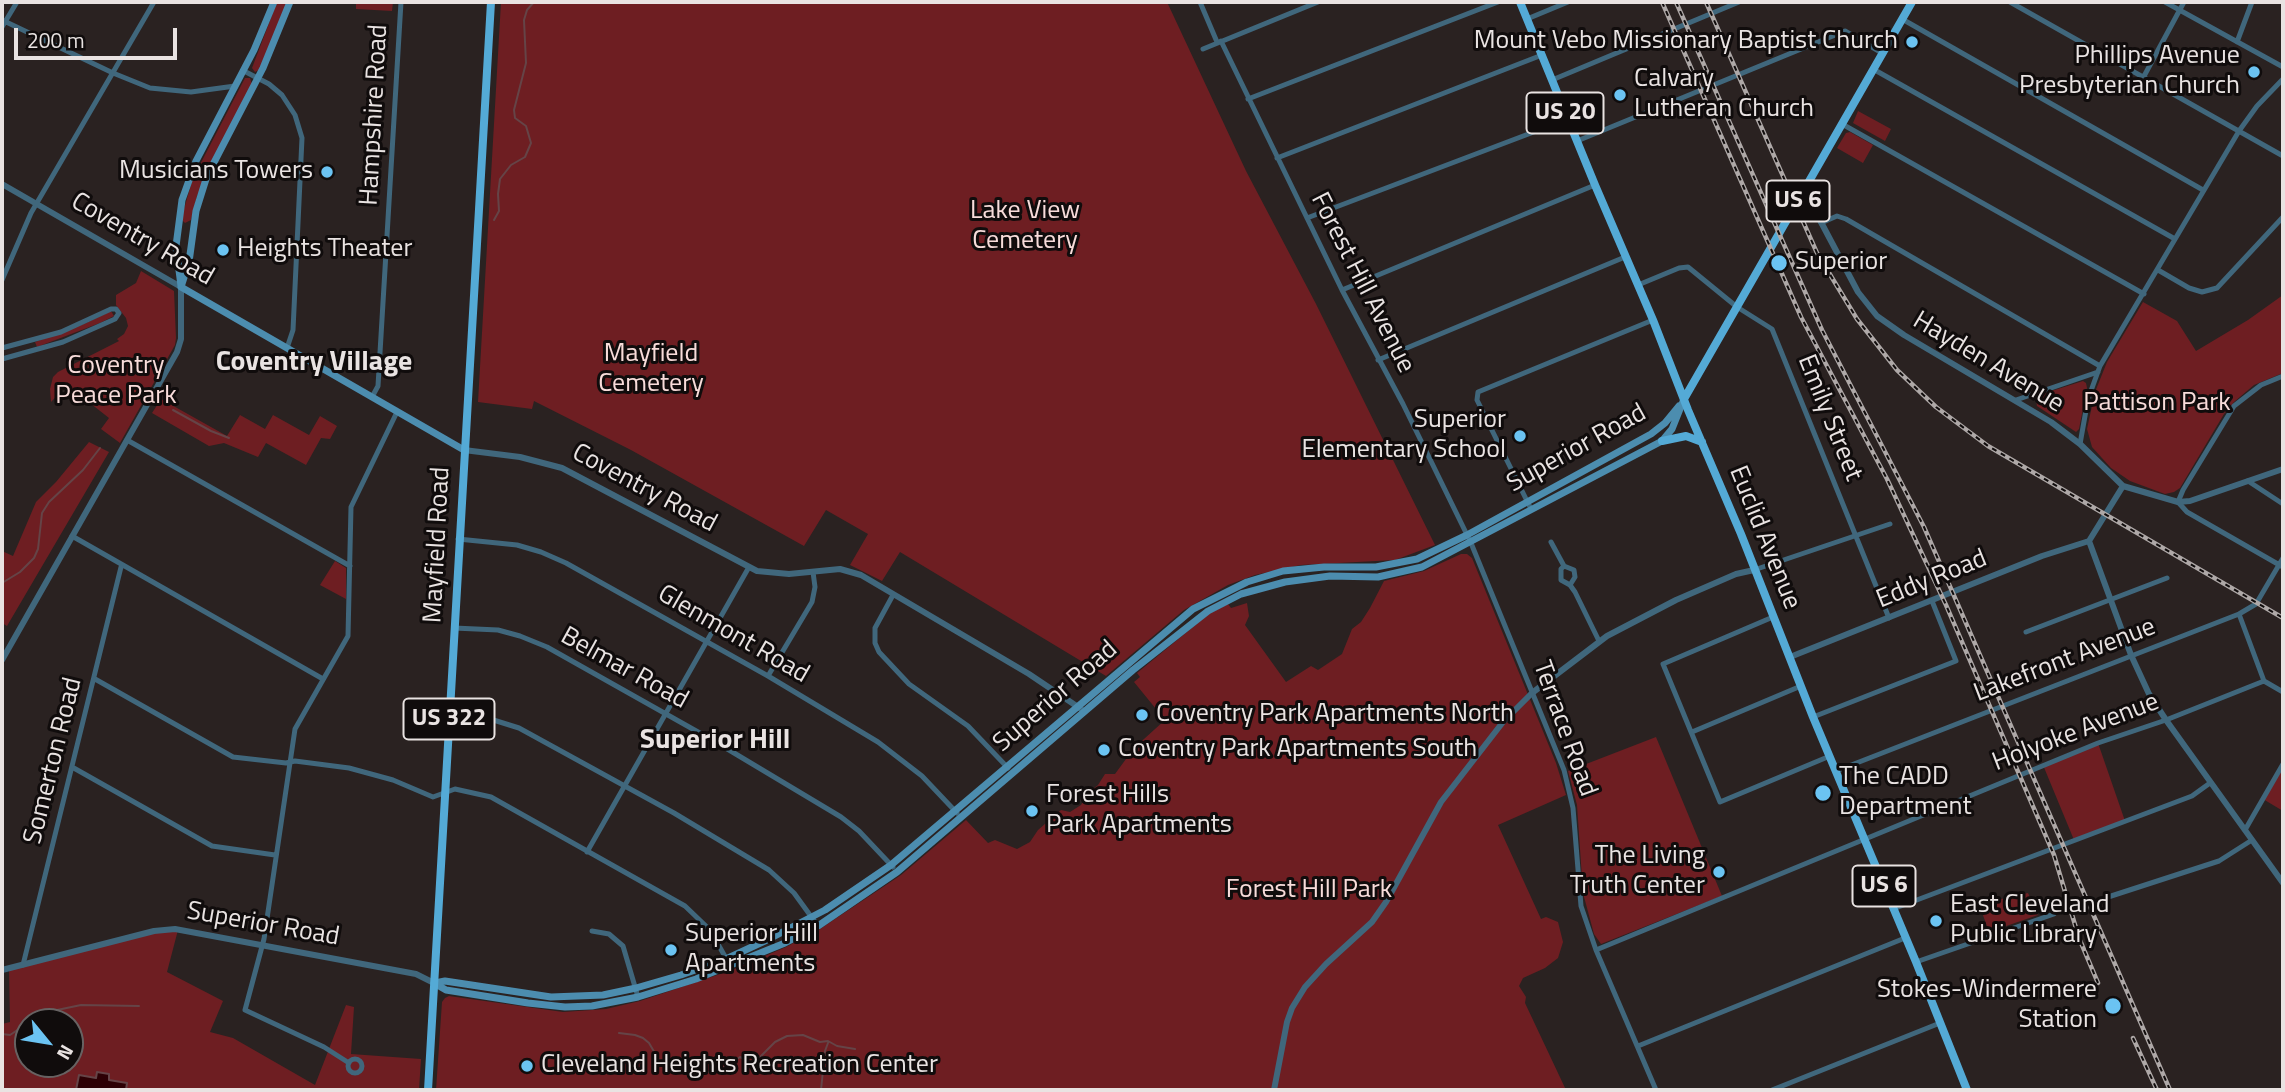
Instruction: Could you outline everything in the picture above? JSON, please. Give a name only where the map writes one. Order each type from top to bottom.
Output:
[{"type":"main road","points":[[181,287],[176,246],[183,200],[199,156],[244,71],[274,2]]},
{"type":"main road","points":[[181,287],[189,262],[194,220],[205,183],[215,158],[258,78],[290,2]]},
{"type":"main road","name":"Mayfield Road","points":[[428,1090],[491,2]]},
{"type":"main road","name":"Euclid Avenue","points":[[1520,2],[1653,320],[1967,1090]]},
{"type":"main road","name":"US 6","points":[[1684,399],[1912,2]]},
{"type":"main road","name":"Coventry Road","points":[[181,287],[464,450]]},
{"type":"main road","name":"Superior Road","points":[[434,983],[445,981],[568,998],[636,988],[726,959],[812,917],[891,865],[1193,609],[1247,582],[1283,572],[1330,567],[1376,567],[1404,563],[1438,550],[1662,441],[1672,429],[1684,399]]},
{"type":"main road","name":"Superior Road","points":[[434,983],[446,990],[528,1003],[565,1007],[592,1006],[638,997],[730,967],[818,926],[897,872],[1084,712],[1208,611],[1241,594],[1284,582],[1330,576],[1378,578],[1407,572],[1471,543],[1529,505],[1651,434],[1665,423],[1684,399]]},
{"type":"main road","points":[[1662,441],[1686,436],[1702,442]]},
{"type":"main road","points":[[1330,567],[1330,576]]},
{"type":"main road","points":[[481,996],[483,987]]},
{"type":"main road","points":[[528,1003],[529,994]]},
{"type":"main road","points":[[591,996],[592,1006]]},
{"type":"street","points":[[17,2],[3,23],[140,85],[171,91],[199,92],[236,86]]},
{"type":"street","points":[[2,280],[21,233],[155,2]]},
{"type":"street","name":"Hampshire Road","points":[[372,397],[378,386],[401,2]]},
{"type":"street","name":"Forest Hill Avenue","points":[[1200,2],[1471,543]]},
{"type":"street","points":[[1202,49],[1318,2]]},
{"type":"street","points":[[1248,99],[1498,2]]},
{"type":"street","points":[[1527,19],[1568,2]]},
{"type":"street","points":[[1552,80],[1739,2]]},
{"type":"street","points":[[2010,2],[2283,156]]},
{"type":"street","points":[[2165,2],[2283,67]]},
{"type":"street","points":[[2143,78],[2184,2]]},
{"type":"street","points":[[2237,42],[2252,2]]},
{"type":"street","points":[[1902,19],[2203,190]]},
{"type":"street","points":[[1577,141],[1845,31],[1882,53]]},
{"type":"street","points":[[1277,158],[1542,55]]},
{"type":"street","points":[[1873,69],[2175,239]]},
{"type":"street","points":[[244,71],[282,95],[297,121],[302,146],[293,330],[287,348]]},
{"type":"street","points":[[2080,444],[2085,410],[2099,369],[2239,131],[2257,106],[2283,79]]},
{"type":"street","points":[[1307,218],[1567,119]]},
{"type":"street","points":[[1842,124],[2144,294]]},
{"type":"street","name":"Coventry Road","points":[[2,184],[181,287]]},
{"type":"street","points":[[1342,290],[1595,185]]},
{"type":"street","name":"Hayden Avenue","points":[[1802,194],[1814,207],[1858,292],[1877,316],[1904,335],[2016,400],[2080,444],[2123,485]]},
{"type":"street","points":[[1821,223],[1837,216],[1846,219],[2099,369]]},
{"type":"street","points":[[2158,270],[2189,288],[2203,292],[2217,288],[2283,218]]},
{"type":"street","points":[[1378,360],[1625,257]]},
{"type":"street","name":"Emily Street","points":[[1638,285],[1679,268],[1688,267],[1737,307],[1772,329],[1889,618]]},
{"type":"street","points":[[2,657],[179,348],[181,287]]},
{"type":"street","points":[[2,348],[61,332],[111,309],[116,309],[119,313],[115,319],[63,342],[2,359]]},
{"type":"street","points":[[1529,505],[1477,400],[1478,392],[1653,320]]},
{"type":"street","points":[[2016,400],[2099,369]]},
{"type":"street","points":[[2178,502],[2235,406],[2261,385],[2283,376]]},
{"type":"street","points":[[349,1063],[324,1047],[245,1010],[263,944],[295,729],[348,636],[353,500],[397,412]]},
{"type":"street","points":[[127,440],[350,566]]},
{"type":"street","name":"Coventry Road","points":[[464,450],[520,457],[562,468],[749,568],[778,574],[845,570],[863,576],[1078,705],[1084,712]]},
{"type":"street","points":[[2283,469],[2190,501],[2178,502],[2123,485],[2089,541],[2131,655],[2149,694],[2283,883]]},
{"type":"street","points":[[2248,481],[2283,504]]},
{"type":"street","points":[[2178,502],[2187,512],[2281,566]]},
{"type":"street","points":[[1274,1090],[1287,1022],[1305,987],[1372,922],[1387,902],[1421,836],[1458,777],[1532,692],[1599,641],[1676,600],[1737,574],[1890,524]]},
{"type":"street","points":[[72,537],[323,679]]},
{"type":"street","name":"Glenmont Road","points":[[458,539],[517,545],[541,552],[577,569],[768,676],[893,752],[922,776],[961,818]]},
{"type":"street","name":"Eddy Road","points":[[1790,657],[2042,556],[2089,541]]},
{"type":"street","points":[[1551,542],[1564,566],[1574,570],[1575,577],[1570,584]]},
{"type":"street","name":"Terrace Road","points":[[1471,543],[1564,770],[1574,817],[1578,895],[1596,950],[1656,1090]]},
{"type":"street","name":"Lakefront Avenue","points":[[1836,771],[2239,614],[2256,604],[2281,566],[2283,558]]},
{"type":"street","name":"Somerton Road","points":[[23,965],[121,566]]},
{"type":"street","points":[[1564,566],[1561,569],[1561,580],[1570,584],[1599,641]]},
{"type":"street","points":[[587,852],[749,568]]},
{"type":"street","points":[[768,676],[812,602],[815,587],[813,572]]},
{"type":"street","points":[[1283,572],[1284,582]]},
{"type":"street","points":[[2026,632],[2167,578]]},
{"type":"street","points":[[893,595],[875,628],[875,643],[879,652],[909,684],[968,726],[1012,774]]},
{"type":"street","points":[[1813,717],[1956,661],[1932,601]]},
{"type":"street","points":[[2239,614],[2264,681],[2283,692]]},
{"type":"street","points":[[1773,617],[1663,664],[1720,802],[1830,756]]},
{"type":"street","name":"Belmar Road","points":[[454,628],[498,631],[534,641],[841,817],[859,831],[897,872]]},
{"type":"street","points":[[95,679],[233,757],[331,765],[371,773],[433,797],[445,791],[468,790],[491,797],[694,913],[710,930],[730,967]]},
{"type":"street","name":"Holyoke Avenue","points":[[1596,950],[2098,743],[2166,720],[2264,681]]},
{"type":"street","points":[[1692,732],[1801,686]]},
{"type":"street","points":[[449,713],[487,718],[519,728],[625,786],[763,866],[794,893],[818,926]]},
{"type":"street","points":[[2245,830],[2283,764]]},
{"type":"street","points":[[72,767],[212,846],[275,855]]},
{"type":"street","points":[[1893,909],[2192,796],[2210,783]]},
{"type":"street","points":[[2105,898],[2220,861],[2252,840]]},
{"type":"street","points":[[1916,962],[2054,914]]},
{"type":"street","name":"Superior Road","points":[[2,970],[154,931],[175,929],[416,974],[434,983]]},
{"type":"street","points":[[592,931],[609,934],[623,946],[638,997]]},
{"type":"street","points":[[1638,1046],[1905,938]]},
{"type":"street","points":[[1772,1090],[1940,1023]]},
{"type":"green space","points":[[277,2],[288,2],[259,70],[255,72],[252,68]]},
{"type":"green space","points":[[356,2],[393,2],[392,11],[356,9]]},
{"type":"green space","name":"Lake View Cemetery","points":[[501,2],[1167,2],[1246,171],[1316,304],[1435,545],[1395,560],[1301,565],[1255,575],[1228,585],[1184,610],[1106,676],[900,552],[882,581],[850,565],[868,534],[826,510],[804,546],[631,450],[534,401],[532,409],[478,402]]},
{"type":"green space","points":[[245,78],[250,78],[252,84],[197,196],[191,220],[185,223],[181,219],[193,178]]},
{"type":"green space","points":[[1858,111],[1891,129],[1885,141],[1853,123]]},
{"type":"green space","points":[[1850,132],[1873,145],[1863,163],[1837,148],[1846,133]]},
{"type":"green space","name":"Coventry Peace Park","points":[[141,271],[174,291],[176,338],[175,345],[120,443],[101,429],[109,418],[67,385],[51,402],[50,389],[53,377],[58,372],[119,341],[117,339],[124,334],[128,326],[126,318],[116,305],[116,295],[136,283]]},
{"type":"green space","name":"Pattison Park","points":[[2283,295],[2283,373],[2254,385],[2234,402],[2180,488],[2165,494],[2130,481],[2111,468],[2092,447],[2087,429],[2095,392],[2107,362],[2143,302],[2177,321],[2196,351]]},
{"type":"green space","points":[[111,311],[114,316],[100,323],[37,347],[35,342]]},
{"type":"green space","points":[[2083,381],[2087,388],[2079,429],[2076,432],[2037,406],[2039,395]]},
{"type":"green space","points":[[161,399],[227,436],[240,415],[265,429],[273,415],[309,435],[320,416],[337,426],[330,439],[321,438],[306,465],[266,443],[258,457],[224,443],[209,446],[152,413]]},
{"type":"green space","points":[[89,442],[109,452],[7,626],[2,623],[2,551],[13,556],[36,502]]},
{"type":"green space","name":"Forest Hill Park","points":[[1461,554],[1472,558],[1556,763],[1566,795],[1498,825],[1541,919],[1546,917],[1558,922],[1563,942],[1558,958],[1545,968],[1523,978],[1519,986],[1566,1090],[436,1090],[442,1002],[445,998],[449,996],[563,1012],[606,1009],[640,1001],[732,970],[820,929],[901,875],[966,820],[988,843],[995,840],[1017,849],[1030,842],[1038,830],[1061,810],[1070,812],[1081,805],[1105,774],[1115,774],[1134,748],[1165,720],[1134,682],[1140,677],[1137,673],[1210,613],[1228,604],[1231,608],[1247,603],[1249,616],[1245,625],[1286,682],[1311,666],[1318,670],[1342,654],[1352,629],[1361,622],[1384,581],[1424,571]]},
{"type":"green space","points":[[335,561],[346,568],[346,599],[320,585]]},
{"type":"green space","points":[[1656,737],[1722,896],[1601,944],[1594,934],[1583,893],[1577,805],[1568,771]]},
{"type":"green space","points":[[2098,743],[2125,821],[2074,840],[2043,765]]},
{"type":"green space","points":[[2283,764],[2283,811],[2263,799]]},
{"type":"green space","points":[[2028,893],[2038,915],[1989,932],[1979,904]]},
{"type":"green space","points":[[178,930],[167,972],[223,1001],[210,1032],[233,1038],[315,1085],[346,1005],[354,1007],[351,1054],[421,1059],[419,1090],[2,1090],[2,1024],[10,1022],[9,968],[154,931]]},
{"type":"shaded area","points":[[97,1072],[109,1074],[109,1080],[127,1083],[126,1090],[76,1090],[78,1078],[84,1076],[96,1078]]},
{"type":"waterway","points":[[494,220],[499,211],[500,179],[511,165],[525,157],[531,143],[526,126],[515,118],[514,110],[526,63],[524,20],[527,10],[534,2]]},
{"type":"waterway","points":[[173,410],[229,438]]},
{"type":"waterway","points":[[2,583],[20,572],[34,558],[38,549],[42,513],[49,502],[83,470],[100,448]]},
{"type":"waterway","points":[[67,1008],[81,1005],[139,1006]]},
{"type":"waterway","points":[[2,1034],[14,1032]]},
{"type":"waterway","points":[[619,1033],[643,1038],[659,1060],[665,1063],[681,1066],[690,1063],[703,1072],[727,1066],[740,1057],[750,1062],[787,1036],[803,1035],[820,1042],[828,1041],[837,1046],[855,1049]]},
{"type":"waterway","points":[[821,1090],[828,1043]]},
{"type":"railway","points":[[1662,2],[1801,317],[1887,479],[1946,605],[2054,855],[2079,938],[2098,983]]},
{"type":"railway","points":[[1676,2],[1822,330],[1924,527],[2170,1090]]},
{"type":"railway","points":[[1706,2],[1817,253],[1857,319],[1897,370],[1936,407],[1988,446],[2283,618]]},
{"type":"railway","points":[[2133,1038],[2157,1090]]},
{"type":"place","name":"Mount Vebo Missionary Baptist Church","points":[[1912,42]]},
{"type":"place","name":"Phillips Avenue Presbyterian Church","points":[[2254,72]]},
{"type":"place","name":"Calvary Lutheran Church","points":[[1620,95]]},
{"type":"place","name":"Musicians Towers","points":[[327,172]]},
{"type":"place","name":"Heights Theater","points":[[223,250]]},
{"type":"place","name":"Superior","points":[[1779,263]]},
{"type":"place","name":"Superior Elementary School","points":[[1520,436]]},
{"type":"place","name":"Coventry Park Apartments North","points":[[1142,715]]},
{"type":"place","name":"Coventry Park Apartments South","points":[[1104,750]]},
{"type":"place","name":"The CADD Department","points":[[1823,793]]},
{"type":"place","name":"Forest Hills Park Apartments","points":[[1032,811]]},
{"type":"place","name":"The Living Truth Center","points":[[1719,872]]},
{"type":"place","name":"East Cleveland Public Library","points":[[1936,921]]},
{"type":"place","name":"Superior Hill Apartments","points":[[671,950]]},
{"type":"place","name":"Stokes-Windermere Station","points":[[2113,1006]]},
{"type":"place","name":"Cleveland Heights Recreation Center","points":[[527,1066]]},
{"type":"district","name":"Coventry Village","points":[[314,363]]},
{"type":"district","name":"Superior Hill","points":[[715,741]]},
{"type":"park label","name":"Mayfield Cemetery","points":[[651,370]]}]
